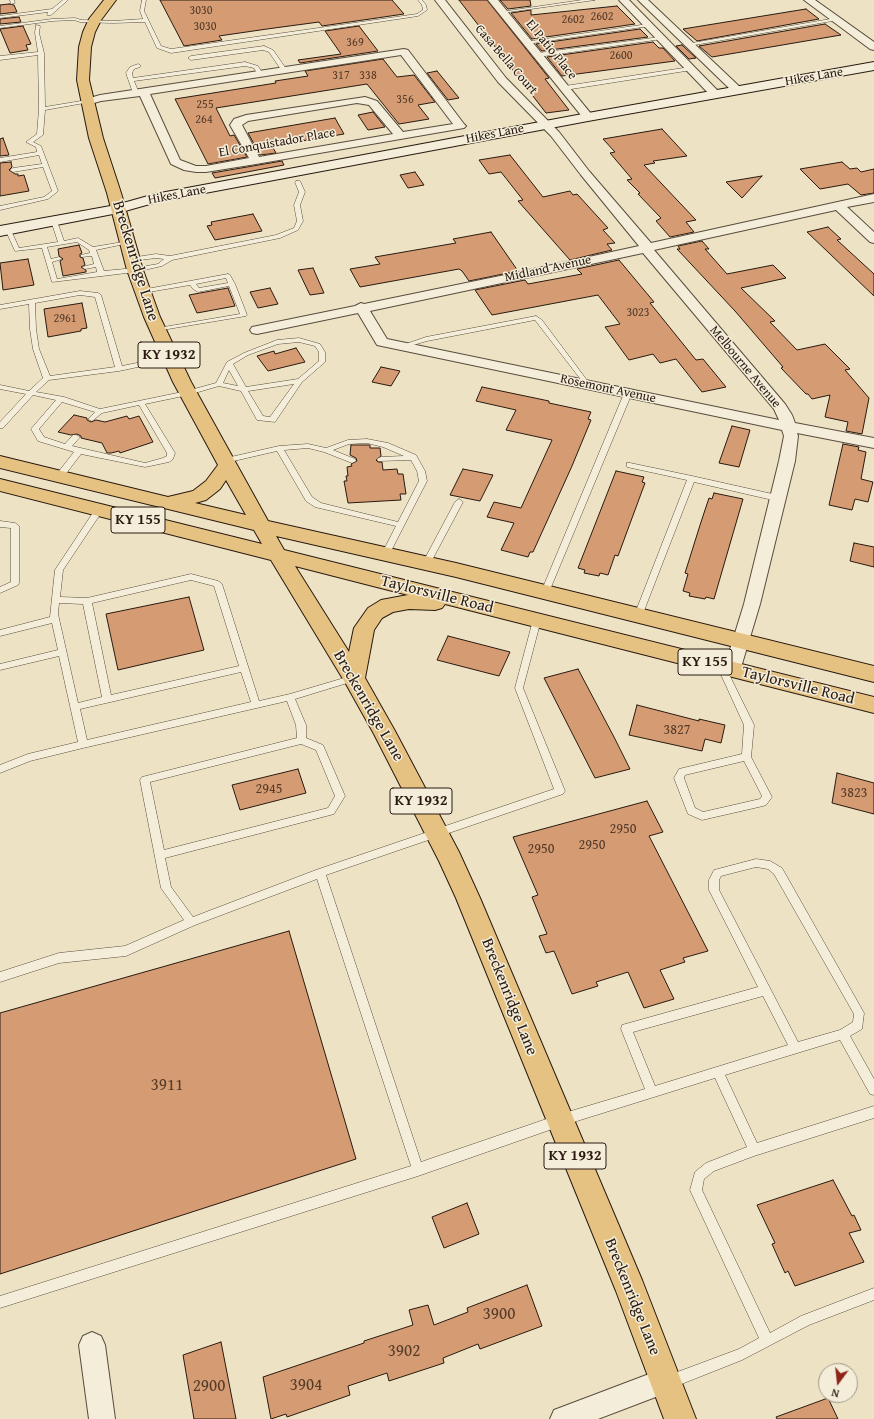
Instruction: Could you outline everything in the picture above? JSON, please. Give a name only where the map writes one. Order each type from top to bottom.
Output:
[{"type":"main road","name":"Breckenridge Lane","points":[[110,0],[94,22],[89,32],[85,47],[82,70],[87,102],[134,265],[158,330],[188,393],[226,463],[263,526],[277,554],[354,678],[391,744],[468,898],[631,1291],[680,1419]]},
{"type":"main road","name":"Hikes Lane","points":[[4,230],[118,209],[155,198],[469,139],[550,130],[588,117],[874,66]]},
{"type":"main road","name":"Hikes Lane","points":[[118,209],[164,208],[550,130],[874,77]]},
{"type":"main road","name":"Taylorsville Road","points":[[0,462],[263,526],[545,592],[874,674]]},
{"type":"main road","points":[[168,503],[199,496],[213,485],[226,463]]},
{"type":"main road","name":"Taylorsville Road","points":[[0,485],[874,705]]},
{"type":"main road","points":[[354,678],[364,628],[374,613],[388,604],[409,602],[480,605]]},
{"type":"street","name":"Casa Bella Court","points":[[440,0],[502,80],[550,130]]},
{"type":"street","name":"El Patio Place","points":[[495,0],[502,12],[588,117]]},
{"type":"street","points":[[624,0],[715,94]]},
{"type":"street","points":[[643,0],[737,90]]},
{"type":"street","points":[[810,0],[874,47]]},
{"type":"street","points":[[87,102],[100,98],[404,52],[469,139]]},
{"type":"street","name":"El Conquistador Place","points":[[140,92],[173,158],[180,166],[188,168],[206,169],[460,126]]},
{"type":"street","points":[[256,161],[236,125],[238,121],[246,118],[365,100],[373,103],[400,136]]},
{"type":"street","name":"Melbourne Avenue","points":[[550,130],[647,247],[660,266],[780,407],[789,427],[791,436],[787,461],[742,642],[727,668]]},
{"type":"street","name":"Midland Avenue","points":[[256,330],[529,274],[874,198]]},
{"type":"street","points":[[839,206],[874,239]]},
{"type":"street","name":"Rosemont Avenue","points":[[361,308],[382,342],[789,427],[874,443]]},
{"type":"street","points":[[92,1344],[102,1419]]},
{"type":"street","points":[[564,1419],[666,1382]]},
{"type":"lane","points":[[0,208],[46,198],[55,191],[38,146],[29,142],[40,135],[42,109],[41,53],[37,33],[40,23],[66,0]]},
{"type":"lane","points":[[144,0],[142,11],[159,47],[171,51],[418,15],[425,10],[424,5],[420,0]]},
{"type":"lane","points":[[502,12],[593,0]]},
{"type":"lane","points":[[1,16],[16,13],[54,10]]},
{"type":"lane","points":[[689,44],[836,19]]},
{"type":"lane","points":[[0,27],[40,23],[74,24],[80,21],[94,22],[146,20]]},
{"type":"lane","points":[[527,42],[648,25]]},
{"type":"lane","points":[[538,55],[660,38]]},
{"type":"lane","points":[[191,58],[264,48],[270,51],[284,70]]},
{"type":"lane","points":[[1,56],[41,53]]},
{"type":"lane","points":[[202,56],[210,69]]},
{"type":"lane","points":[[131,80],[245,64],[256,67],[260,74]]},
{"type":"lane","points":[[138,66],[132,68],[128,74],[140,92]]},
{"type":"lane","points":[[565,88],[690,69]]},
{"type":"lane","points":[[42,109],[87,102]]},
{"type":"lane","points":[[0,160],[41,153]]},
{"type":"lane","points":[[13,170],[45,165]]},
{"type":"lane","points":[[44,246],[48,261],[54,272],[54,281],[101,273],[134,265],[156,256],[170,258],[278,237],[296,229],[300,221],[297,205],[302,192],[298,182]]},
{"type":"lane","points":[[54,221],[62,243]]},
{"type":"lane","points":[[4,230],[17,250],[78,240],[93,252],[101,273]]},
{"type":"lane","points":[[83,256],[128,242]]},
{"type":"lane","points":[[134,265],[160,265],[170,258]]},
{"type":"lane","points":[[48,261],[60,259]]},
{"type":"lane","points":[[85,267],[98,265]]},
{"type":"lane","points":[[143,291],[228,276],[244,315],[158,330]]},
{"type":"lane","points":[[0,307],[80,293],[98,295],[119,369]]},
{"type":"lane","points":[[32,301],[33,329],[36,349],[47,378]]},
{"type":"lane","points":[[402,346],[426,339],[536,318],[540,321],[587,384]]},
{"type":"lane","points":[[219,384],[229,363],[246,354],[277,342],[299,340],[318,345],[322,352],[322,362],[300,381],[272,420],[260,418],[229,363]]},
{"type":"lane","points":[[0,426],[47,378],[119,369],[171,358]]},
{"type":"lane","points":[[0,387],[61,399],[100,411],[188,393],[219,384],[244,389],[300,381]]},
{"type":"lane","points":[[545,592],[628,393]]},
{"type":"lane","points":[[61,399],[35,429],[41,439],[79,451],[132,464],[145,465],[166,460],[170,457],[171,453],[141,403]]},
{"type":"lane","points":[[92,419],[100,411]]},
{"type":"lane","points":[[67,447],[76,437]]},
{"type":"lane","points":[[326,450],[348,442],[367,440],[385,445],[413,457],[422,471],[423,482],[385,555]]},
{"type":"lane","points":[[226,463],[278,448],[308,446],[326,450],[352,461]]},
{"type":"lane","points":[[278,448],[310,499],[318,505],[401,525]]},
{"type":"lane","points":[[59,476],[79,451]]},
{"type":"lane","points":[[381,459],[413,457]]},
{"type":"lane","points":[[630,465],[777,498]]},
{"type":"lane","points":[[638,616],[692,478]]},
{"type":"lane","points":[[426,564],[459,502]]},
{"type":"lane","points":[[83,744],[54,614],[59,570],[100,510]]},
{"type":"lane","points":[[0,524],[15,526],[15,583],[0,590]]},
{"type":"lane","points":[[56,600],[87,601],[190,577],[218,584],[256,705]]},
{"type":"lane","points":[[87,601],[107,700]]},
{"type":"lane","points":[[0,633],[55,619]]},
{"type":"lane","points":[[0,977],[59,958],[126,952],[191,922],[320,873],[560,791],[519,688],[537,620]]},
{"type":"lane","points":[[0,667],[62,652]]},
{"type":"lane","points":[[75,707],[244,668]]},
{"type":"lane","points":[[727,668],[748,725],[746,757],[767,797],[763,802],[702,816],[692,810],[679,778],[682,772],[746,757]]},
{"type":"lane","points":[[0,770],[28,758],[83,744],[290,698],[354,678]]},
{"type":"lane","points":[[290,698],[301,725],[302,740]]},
{"type":"lane","points":[[160,855],[331,811],[340,796],[320,748],[302,740],[145,780],[166,888],[191,922]]},
{"type":"lane","points":[[0,1302],[418,1170],[561,1120],[843,1034],[858,1025],[859,1013],[778,871],[770,865],[756,863],[718,873],[714,880],[714,890],[795,1048]]},
{"type":"lane","points":[[320,873],[418,1170]]},
{"type":"lane","points":[[652,1092],[626,1029],[765,990]]},
{"type":"lane","points":[[843,1034],[874,1090]]},
{"type":"lane","points":[[718,1072],[754,1150]]},
{"type":"lane","points":[[767,1341],[696,1190],[698,1176],[710,1167],[754,1150],[874,1112]]},
{"type":"lane","points":[[666,1382],[742,1354],[805,1320],[874,1294]]},
{"type":"building","points":[[160,0],[392,0],[404,14],[322,26],[319,22],[267,29],[219,36],[222,40],[184,46]]},
{"type":"building","points":[[459,0],[487,0],[549,78],[545,79],[569,110],[546,113]]},
{"type":"building","points":[[500,0],[530,0],[531,6],[508,9]]},
{"type":"building","points":[[0,5],[14,5],[17,12],[0,14]]},
{"type":"building","points":[[617,6],[635,24],[532,39],[511,13],[531,10],[531,15]]},
{"type":"building","points":[[806,9],[819,19],[697,41],[683,29]]},
{"type":"building","points":[[19,17],[21,22],[0,24],[0,19]]},
{"type":"building","points":[[825,24],[841,35],[712,57],[699,46]]},
{"type":"building","points":[[23,26],[31,44],[26,45],[28,50],[10,53],[0,29]]},
{"type":"building","points":[[359,26],[378,51],[300,63],[298,60],[341,54],[325,31]]},
{"type":"building","points":[[640,29],[648,37],[542,51],[536,44]]},
{"type":"building","points":[[653,42],[659,48],[663,48],[675,61],[562,76],[547,57]]},
{"type":"building","points":[[682,45],[696,58],[689,59],[676,46]]},
{"type":"building","points":[[383,59],[397,77],[414,75],[435,102],[418,105],[429,119],[399,124],[367,84],[216,108],[230,136],[234,135],[247,157],[208,164],[175,99],[276,83],[275,81],[308,76],[305,71]]},
{"type":"building","points":[[437,71],[459,98],[448,100],[427,73]]},
{"type":"building","points":[[373,112],[385,127],[368,130],[358,115]]},
{"type":"building","points":[[335,118],[344,134],[272,146],[276,153],[260,155],[248,133]]},
{"type":"building","points":[[662,129],[687,156],[653,161],[655,163],[644,165],[696,220],[686,222],[694,232],[670,237],[656,221],[661,218],[627,180],[632,179],[610,153],[615,152],[603,139]]},
{"type":"building","points":[[3,138],[9,155],[0,156],[0,139]]},
{"type":"building","points":[[510,155],[543,197],[570,191],[573,195],[577,194],[608,228],[603,230],[615,243],[607,244],[612,250],[570,260],[518,201],[523,200],[501,172],[489,174],[479,160]]},
{"type":"building","points":[[282,161],[284,165],[215,178],[212,173]]},
{"type":"building","points":[[11,162],[12,167],[9,170],[15,174],[18,174],[18,176],[24,175],[29,191],[0,196],[0,163]]},
{"type":"building","points":[[842,162],[850,169],[857,168],[861,172],[874,169],[874,193],[861,195],[848,184],[820,189],[800,169]]},
{"type":"building","points":[[415,172],[424,185],[408,188],[400,175]]},
{"type":"building","points":[[762,176],[742,198],[726,182]]},
{"type":"building","points":[[253,214],[262,231],[215,240],[207,226],[212,225],[211,222]]},
{"type":"building","points":[[828,227],[841,239],[837,240],[874,274],[874,296],[807,232]]},
{"type":"building","points":[[491,232],[518,271],[469,281],[459,269],[360,287],[350,269],[380,264],[375,257],[456,243],[453,239]]},
{"type":"building","points":[[702,241],[709,249],[705,249],[727,274],[773,265],[786,278],[741,288],[775,321],[770,322],[797,350],[825,344],[850,369],[845,370],[869,398],[862,434],[846,431],[848,422],[825,417],[830,395],[812,399],[808,394],[806,394],[781,368],[783,367],[735,311],[677,249],[680,249],[678,246]]},
{"type":"building","points":[[79,245],[82,253],[80,254],[80,257],[83,258],[85,265],[81,267],[86,270],[86,272],[63,276],[60,261],[63,259],[59,256],[58,249]]},
{"type":"building","points":[[28,259],[34,285],[3,290],[0,263]]},
{"type":"building","points":[[619,260],[654,302],[650,303],[696,360],[703,359],[726,387],[702,392],[676,359],[660,363],[653,354],[629,360],[605,327],[620,324],[598,295],[492,315],[475,290],[525,280],[528,284],[582,274],[577,269]]},
{"type":"building","points":[[313,268],[324,293],[310,295],[298,270]]},
{"type":"building","points":[[228,288],[235,306],[197,313],[189,295]]},
{"type":"building","points":[[270,288],[278,304],[258,308],[250,292]]},
{"type":"building","points":[[82,303],[87,328],[81,329],[81,331],[48,337],[44,309]]},
{"type":"building","points":[[296,348],[305,362],[268,371],[257,356],[274,351],[275,354]]},
{"type":"building","points":[[381,367],[400,371],[391,386],[372,382]]},
{"type":"building","points":[[482,387],[549,401],[549,403],[591,412],[588,419],[591,420],[572,466],[533,552],[530,552],[528,557],[501,550],[514,523],[487,517],[494,502],[521,508],[552,440],[506,430],[516,410],[476,401]]},
{"type":"building","points":[[74,415],[87,418],[87,420],[91,422],[96,420],[105,422],[127,416],[129,419],[139,416],[153,442],[120,453],[119,451],[107,453],[102,443],[81,438],[81,436],[77,434],[71,435],[58,432]]},
{"type":"building","points":[[732,426],[750,430],[739,467],[719,463]]},
{"type":"building","points":[[843,444],[859,447],[858,450],[866,452],[861,479],[873,482],[868,502],[855,499],[852,510],[829,505]]},
{"type":"building","points":[[351,445],[370,445],[370,448],[380,448],[381,456],[376,460],[378,462],[382,462],[383,470],[397,469],[398,474],[403,474],[406,494],[400,494],[401,500],[348,503],[344,481],[347,481],[347,467],[352,466],[351,464],[357,461],[356,458],[350,455]]},
{"type":"building","points":[[463,469],[493,475],[480,501],[450,495]]},
{"type":"building","points":[[616,471],[644,477],[642,482],[645,483],[618,556],[615,555],[608,575],[600,573],[599,576],[584,573],[585,570],[578,568]]},
{"type":"building","points":[[714,493],[743,499],[714,599],[706,597],[705,599],[689,596],[690,593],[683,591],[688,574],[685,573],[701,522],[709,498],[712,499]]},
{"type":"building","points":[[854,543],[874,547],[874,567],[850,561]]},
{"type":"building","points":[[189,597],[204,650],[118,670],[106,614]]},
{"type":"building","points":[[448,636],[510,652],[499,676],[437,660]]},
{"type":"building","points":[[578,669],[630,769],[595,778],[544,678]]},
{"type":"building","points":[[637,705],[699,721],[699,719],[725,725],[721,743],[705,739],[702,751],[629,735]]},
{"type":"building","points":[[298,769],[306,793],[240,810],[232,785]]},
{"type":"building","points":[[837,773],[874,783],[874,814],[832,803]]},
{"type":"building","points":[[647,801],[663,832],[649,836],[708,951],[683,958],[685,962],[660,970],[674,999],[644,1008],[628,972],[596,982],[598,986],[572,994],[554,951],[546,953],[539,936],[547,934],[532,897],[538,895],[513,837]]},
{"type":"building","points":[[289,931],[356,1159],[0,1274],[0,1013]]},
{"type":"building","points":[[833,1180],[852,1216],[854,1215],[861,1230],[849,1233],[864,1262],[795,1286],[788,1271],[785,1273],[772,1244],[775,1243],[757,1205]]},
{"type":"building","points":[[467,1203],[479,1234],[444,1248],[432,1217]]},
{"type":"building","points":[[527,1285],[542,1326],[480,1349],[478,1344],[443,1358],[444,1363],[389,1381],[387,1373],[348,1386],[350,1395],[287,1417],[286,1414],[271,1419],[263,1377],[413,1325],[409,1310],[428,1305],[434,1325],[468,1312],[467,1308]]},
{"type":"building","points":[[221,1342],[236,1419],[194,1419],[183,1355]]},
{"type":"building","points":[[818,1402],[818,1403],[830,1403],[838,1419],[777,1419],[776,1417]]}]
